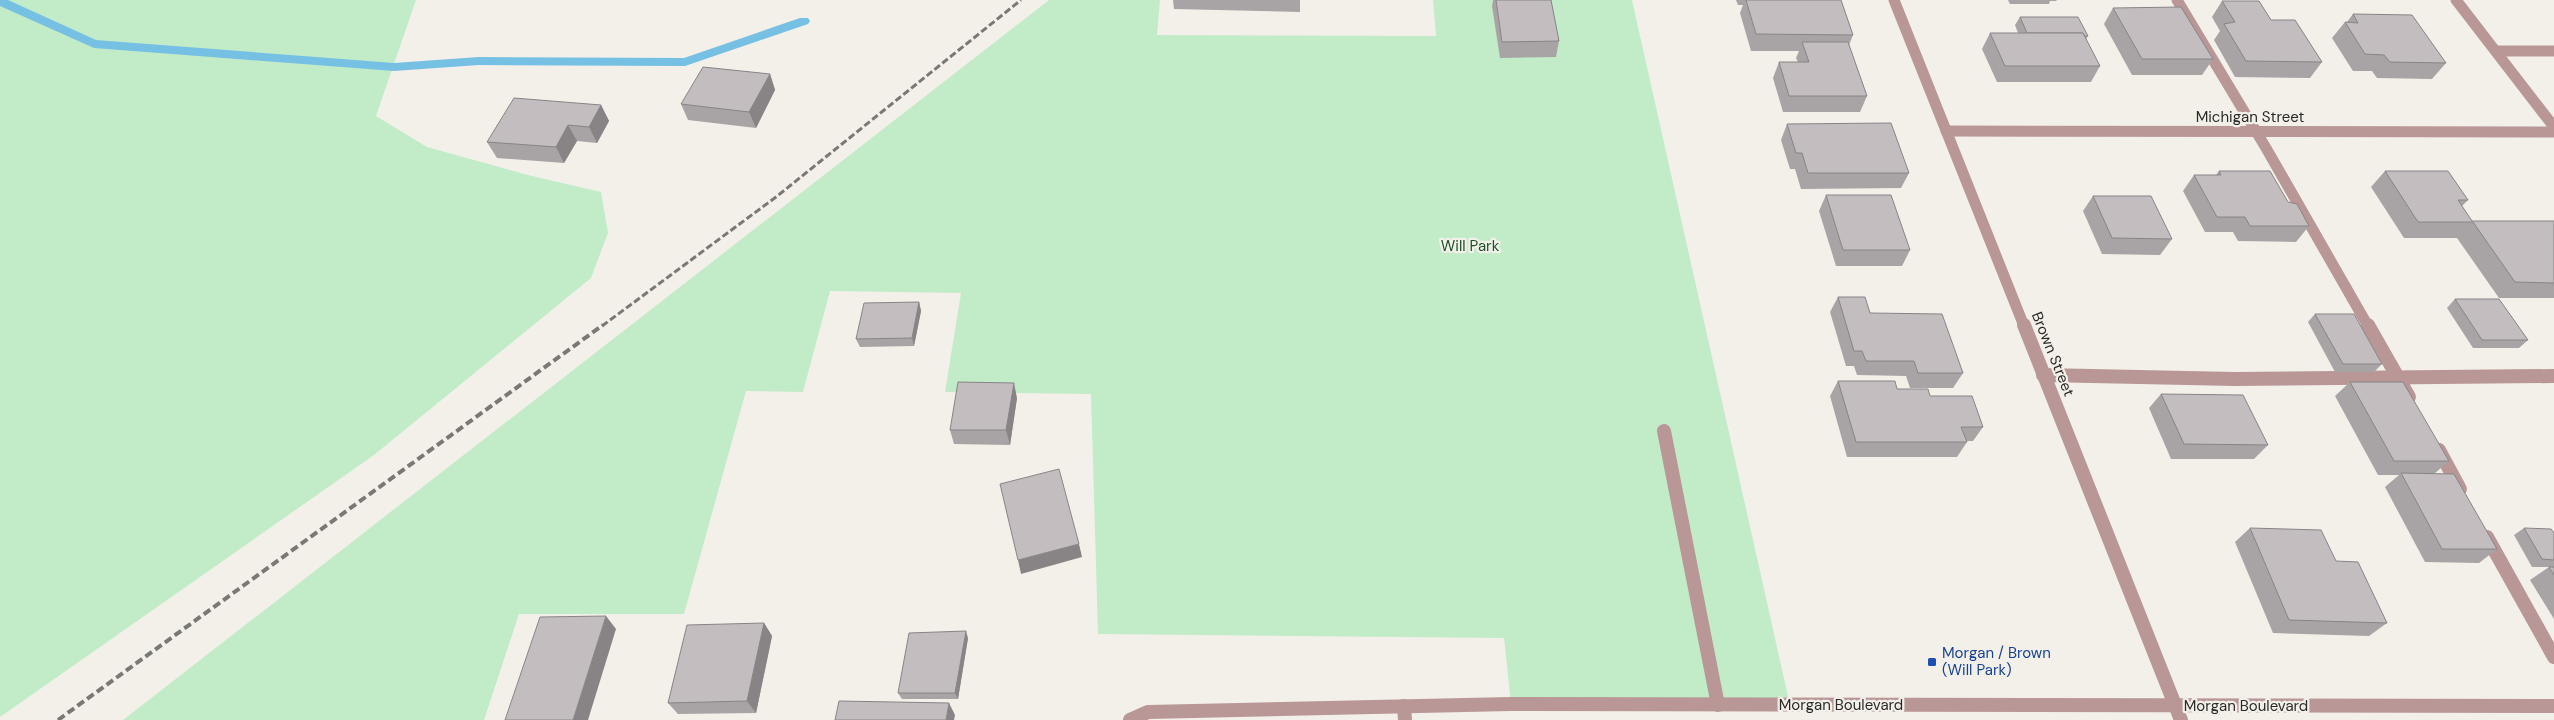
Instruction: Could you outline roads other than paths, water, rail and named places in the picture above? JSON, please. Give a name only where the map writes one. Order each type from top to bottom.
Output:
[{"type":"street","name":"Brown Street","points":[[1894,0],[2181,720]]},
{"type":"street","points":[[2177,0],[2256,132],[2414,405]]},
{"type":"street","points":[[2456,0],[2554,127]]},
{"type":"street","points":[[2496,51],[2554,51]]},
{"type":"street","name":"Michigan Street","points":[[1946,131],[2554,132]]},
{"type":"street","points":[[2043,374],[2147,379],[2554,376]]},
{"type":"street","points":[[1664,431],[1718,705]]},
{"type":"street","points":[[2433,440],[2467,500]]},
{"type":"street","points":[[2481,526],[2554,657]]},
{"type":"street","name":"Morgan Boulevard","points":[[1130,720],[1148,712],[1405,713],[1718,705],[2554,706]]},
{"type":"waterway","points":[[2,0],[4,3],[94,44],[394,67],[479,61],[685,62],[804,21]]},
{"type":"railway","points":[[602,326],[776,197],[1021,0]]},
{"type":"railway","points":[[58,720],[603,325]]},
{"type":"place","name":"Morgan / Brown (Will Park)","points":[[1932,662]]},
{"type":"park label","name":"Will Park","points":[[1470,246]]}]
